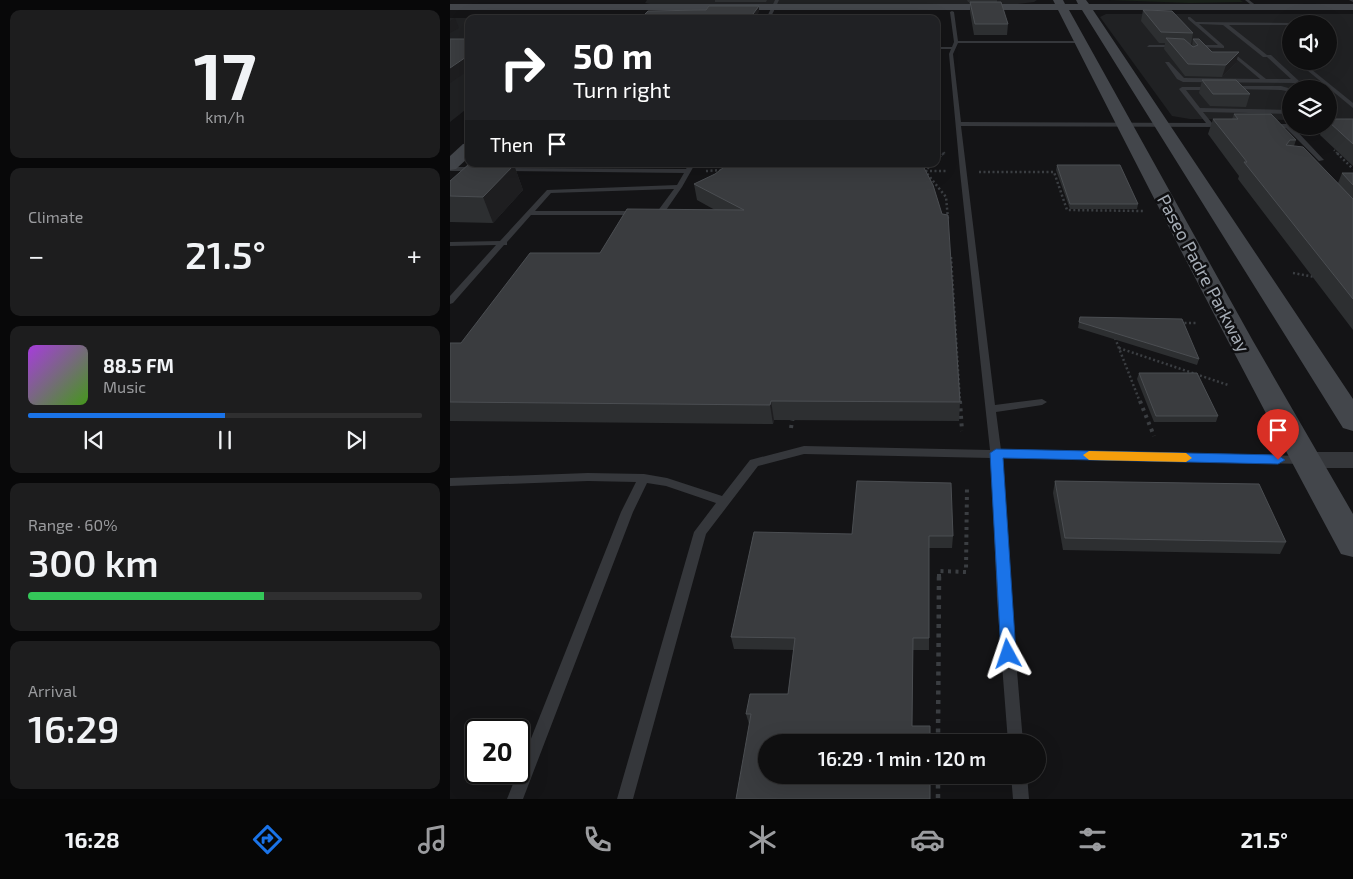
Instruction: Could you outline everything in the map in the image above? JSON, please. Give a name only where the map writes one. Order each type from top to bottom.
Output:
[{"type":"main road","points":[[773,10],[852,3],[951,6]]},
{"type":"main road","points":[[450,12],[773,10],[1252,3],[1353,7]]},
{"type":"main road","name":"Paseo Padre Parkway","points":[[1061,6],[1123,125],[1305,460],[1353,544]]},
{"type":"main road","points":[[1085,6],[1353,12]]},
{"type":"main road","points":[[1085,6],[1353,421]]},
{"type":"main road","points":[[450,7],[618,10]]},
{"type":"main road","points":[[450,147],[465,142]]},
{"type":"main road","points":[[450,167],[465,144]]},
{"type":"street","points":[[1305,460],[1353,460]]},
{"type":"lane","points":[[951,6],[955,45],[952,54],[958,124],[996,453],[1004,600],[1015,734]]},
{"type":"lane","points":[[1149,46],[1222,47],[1189,18]]},
{"type":"lane","points":[[1195,23],[1282,24]]},
{"type":"lane","points":[[1167,63],[1179,78],[1183,80],[1296,81],[1267,56],[1224,24]]},
{"type":"lane","points":[[940,47],[955,45],[1080,42]]},
{"type":"lane","points":[[1236,56],[1265,81]]},
{"type":"lane","points":[[1309,70],[1353,106]]},
{"type":"lane","points":[[1210,125],[1182,88],[1282,88]]},
{"type":"lane","points":[[1199,110],[1282,112]]},
{"type":"lane","points":[[958,124],[1230,125]]},
{"type":"lane","points":[[1259,125],[1282,126]]},
{"type":"lane","points":[[1297,135],[1321,160],[1312,160]]},
{"type":"lane","points":[[450,167],[481,169]]},
{"type":"lane","points":[[530,213],[659,214],[679,187],[690,167]]},
{"type":"lane","points":[[498,169],[688,171]]},
{"type":"lane","points":[[450,301],[549,191],[679,187]]},
{"type":"lane","points":[[450,244],[504,243]]},
{"type":"lane","points":[[991,409],[1042,402]]},
{"type":"lane","points":[[625,799],[700,532],[754,463],[804,450],[1305,460]]},
{"type":"lane","points":[[450,482],[588,477],[644,478],[667,482],[724,500]]},
{"type":"lane","points":[[515,799],[627,512],[644,478]]},
{"type":"lane","points":[[1020,784],[1021,799]]},
{"type":"path","points":[[1328,146],[1353,169]]},
{"type":"path","points":[[925,171],[929,167]]},
{"type":"path","points":[[688,171],[725,170]]},
{"type":"path","points":[[915,171],[1054,172],[1067,210],[1143,211]]},
{"type":"path","points":[[925,171],[946,197],[948,221]]},
{"type":"path","points":[[950,249],[962,431]]},
{"type":"path","points":[[1293,273],[1320,277]]},
{"type":"path","points":[[1177,323],[1197,323]]},
{"type":"path","points":[[1112,330],[1154,436]]},
{"type":"path","points":[[1119,348],[1228,385]]},
{"type":"path","points":[[791,428],[794,408]]},
{"type":"path","points":[[938,734],[940,571],[966,572],[967,486]]},
{"type":"path","points":[[938,784],[938,799]]},
{"type":"shaded area","points":[[647,0],[1037,0],[1018,4],[650,4],[645,3]]},
{"type":"shaded area","points":[[1109,0],[1240,0],[1243,2],[1190,3]]},
{"type":"shaded area","points":[[1106,14],[1353,14],[1353,120],[1337,120],[1337,80],[1282,80],[1282,120],[1190,119],[1172,116],[1100,17]]},
{"type":"shaded area","points":[[450,18],[465,18],[465,110],[450,122]]},
{"type":"building","points":[[970,2],[1001,2],[1008,24],[975,24]]},
{"type":"building","points":[[709,6],[759,6],[752,15],[644,15],[648,11],[706,10]]},
{"type":"building","points":[[1143,10],[1172,11],[1193,33],[1161,32]]},
{"type":"building","points":[[1166,38],[1184,39],[1193,47],[1198,45],[1193,39],[1199,39],[1212,52],[1239,52],[1226,65],[1188,64]]},
{"type":"building","points":[[450,39],[465,39],[465,58],[450,68]]},
{"type":"building","points":[[1202,80],[1236,80],[1250,94],[1213,94]]},
{"type":"building","points":[[1234,114],[1271,114],[1282,125],[1282,135],[1291,135],[1296,140],[1290,140],[1286,145],[1303,147],[1353,199],[1353,299],[1244,162],[1247,162],[1213,119],[1238,119]]},
{"type":"building","points":[[1337,119],[1353,119],[1353,144],[1337,129]]},
{"type":"building","points":[[1057,165],[1120,165],[1138,204],[1070,204]]},
{"type":"building","points":[[466,167],[512,167],[483,197],[450,196],[450,181]]},
{"type":"building","points":[[724,167],[924,167],[933,185],[942,214],[948,215],[960,402],[771,401],[770,405],[450,402],[450,343],[461,343],[530,253],[600,253],[627,209],[744,210],[694,184],[715,174]]},
{"type":"building","points":[[1342,173],[1353,173],[1353,185]]},
{"type":"building","points":[[1080,317],[1182,319],[1199,359],[1079,322]]},
{"type":"building","points":[[1139,373],[1197,373],[1218,416],[1156,416]]},
{"type":"building","points":[[857,481],[951,483],[953,536],[929,536],[929,638],[913,638],[912,726],[930,726],[930,734],[758,734],[758,784],[930,784],[930,799],[736,799],[751,714],[746,714],[750,694],[788,694],[795,638],[731,637],[754,532],[852,534]]},
{"type":"building","points":[[1055,481],[1259,484],[1286,542],[1065,538]]},
{"type":"slow traffic","points":[[1089,455],[1186,458]]},
{"type":"route","points":[[1008,654],[996,453],[1278,460]]}]
